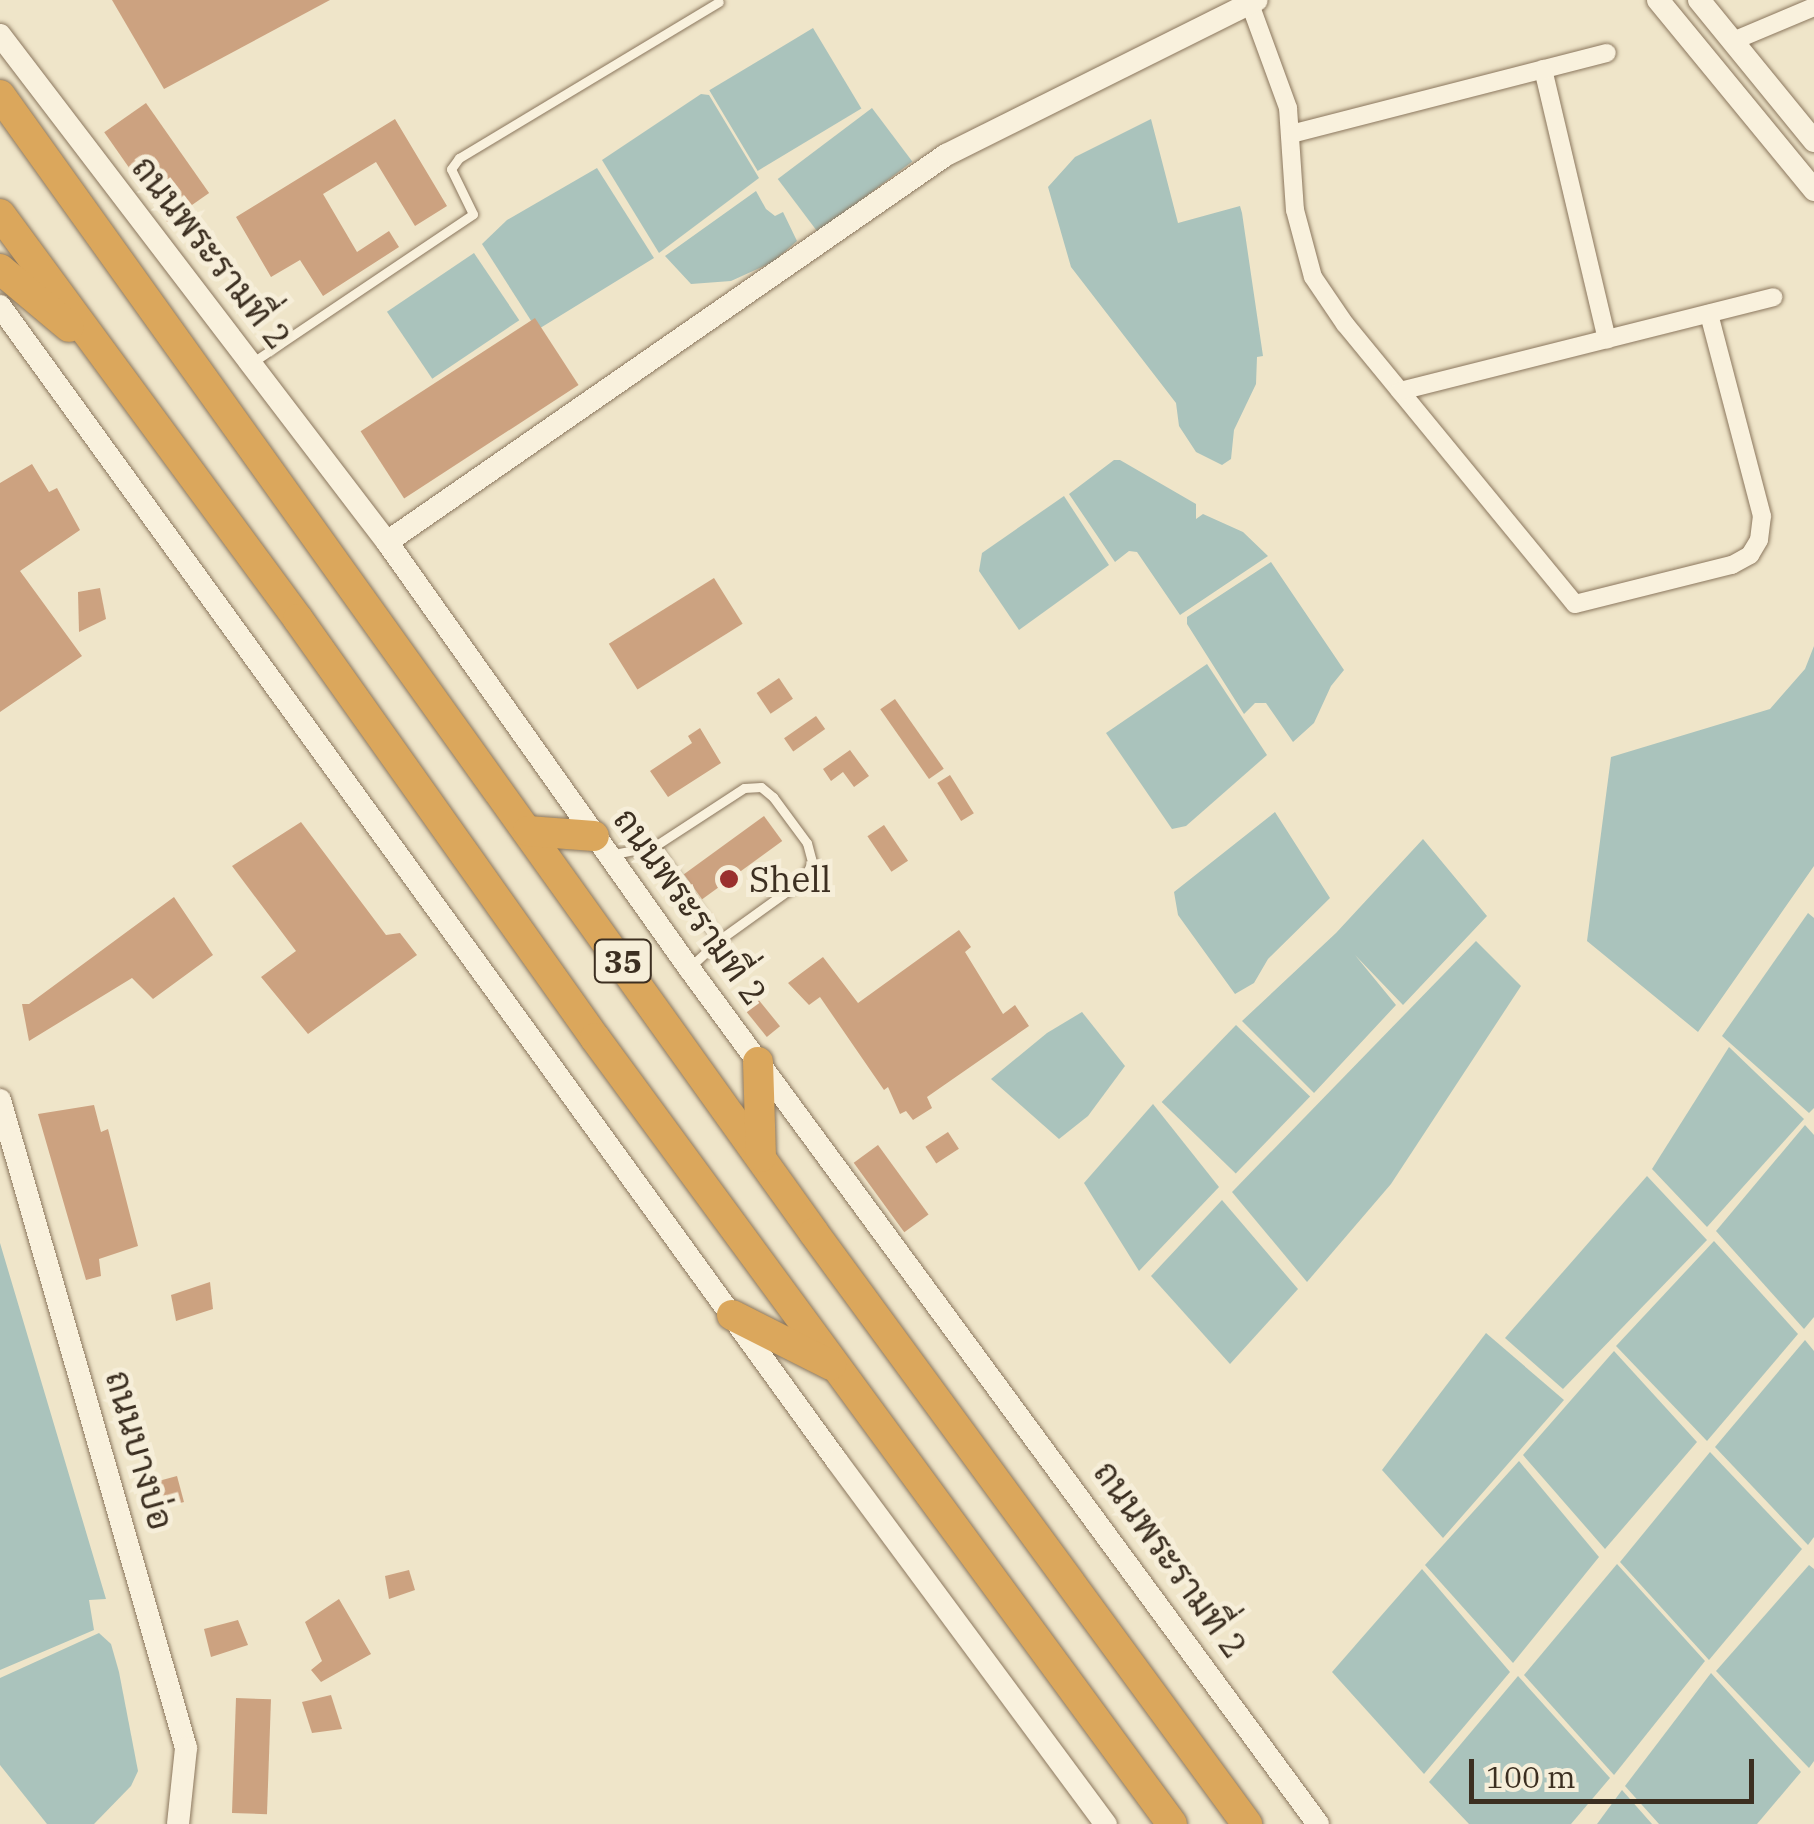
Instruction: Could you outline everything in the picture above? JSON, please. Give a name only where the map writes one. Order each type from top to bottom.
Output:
[{"type":"highway","name":"35","points":[[0,96],[761,1157],[1247,1824]]},
{"type":"highway","name":"35","points":[[0,214],[1172,1824]]},
{"type":"highway","points":[[0,269],[106,358]]},
{"type":"highway","points":[[528,831],[601,846]]},
{"type":"highway","points":[[758,1062],[761,1157]]},
{"type":"highway","points":[[732,1315],[838,1368]]},
{"type":"main road","points":[[1658,0],[1814,190]]},
{"type":"main road","points":[[1699,0],[1814,141]]},
{"type":"main road","points":[[387,542],[946,155],[1254,2]]},
{"type":"main road","points":[[1690,39],[1714,19]]},
{"type":"main road","name":"ถนนพระรามที่ 2","points":[[0,35],[387,542],[689,968],[1318,1824]]},
{"type":"main road","points":[[0,306],[1106,1824]]},
{"type":"main road","name":"ถนนบางบ่อ","points":[[0,1100],[150,1611],[186,1748],[178,1824]]},
{"type":"street","points":[[1254,2],[1280,78],[1291,134],[1295,210],[1313,277],[1400,391],[1575,604],[1732,565],[1750,555],[1759,540],[1762,516],[1709,314]]},
{"type":"street","points":[[1733,41],[1811,5]]},
{"type":"street","points":[[1291,134],[1607,53]]},
{"type":"street","points":[[1543,69],[1607,340]]},
{"type":"street","points":[[1400,391],[1774,297]]},
{"type":"lane","points":[[251,364],[472,214],[451,169],[459,158],[719,2]]},
{"type":"lane","points":[[601,846],[655,846],[744,788],[760,786],[807,843],[812,862],[804,878],[719,940],[689,968]]},
{"type":"lane","points":[[655,846],[719,940]]},
{"type":"water","points":[[813,28],[861,109],[758,171],[709,90]]},
{"type":"water","points":[[701,94],[709,95],[759,178],[659,253],[602,160]]},
{"type":"water","points":[[872,108],[912,162],[818,233],[778,179]]},
{"type":"water","points":[[1151,119],[1178,223],[1240,206],[1242,213],[1263,356],[1257,357],[1256,384],[1234,430],[1231,459],[1222,465],[1196,452],[1179,426],[1176,403],[1071,267],[1048,187],[1075,157]]},
{"type":"water","points":[[597,168],[654,258],[537,330],[482,244],[507,220]]},
{"type":"water","points":[[756,191],[775,216],[783,212],[797,241],[773,262],[731,281],[691,284],[665,256]]},
{"type":"water","points":[[474,253],[519,320],[432,379],[387,312]]},
{"type":"water","points":[[1114,460],[1196,504],[1196,519],[1203,514],[1243,532],[1268,556],[1180,615],[1137,552],[1129,551],[1115,562],[1069,494]]},
{"type":"water","points":[[1064,496],[1109,565],[1019,630],[979,571],[982,553]]},
{"type":"water","points":[[1271,562],[1344,670],[1331,686],[1314,723],[1293,742],[1266,703],[1255,703],[1244,714],[1187,624],[1187,617]]},
{"type":"water","points":[[1814,646],[1814,866],[1698,1032],[1587,941],[1611,757],[1770,709],[1805,669]]},
{"type":"water","points":[[1207,664],[1267,755],[1186,826],[1172,829],[1106,733]]},
{"type":"water","points":[[1275,812],[1330,898],[1268,959],[1254,983],[1235,994],[1178,915],[1174,892]]},
{"type":"water","points":[[1423,839],[1487,916],[1403,1005],[1355,955],[1396,1005],[1314,1093],[1242,1021],[1336,933]]},
{"type":"water","points":[[1808,913],[1814,918],[1814,1108],[1809,1113],[1722,1036]]},
{"type":"water","points":[[1476,941],[1521,986],[1391,1184],[1307,1282],[1232,1192]]},
{"type":"water","points":[[1082,1012],[1125,1066],[1088,1116],[1059,1139],[991,1079],[1047,1033]]},
{"type":"water","points":[[1236,1025],[1310,1097],[1236,1174],[1162,1102]]},
{"type":"water","points":[[1729,1047],[1804,1119],[1707,1227],[1652,1169]]},
{"type":"water","points":[[1153,1104],[1219,1187],[1139,1271],[1084,1183]]},
{"type":"water","points":[[1805,1125],[1814,1135],[1814,1317],[1804,1329],[1716,1231]]},
{"type":"water","points":[[1647,1176],[1707,1240],[1563,1389],[1505,1338]]},
{"type":"water","points":[[1222,1200],[1298,1289],[1230,1364],[1151,1276]]},
{"type":"water","points":[[1714,1241],[1798,1334],[1707,1441],[1616,1346]]},
{"type":"water","points":[[0,1243],[106,1599],[89,1600],[94,1630],[0,1670]]},
{"type":"water","points":[[1486,1333],[1564,1400],[1443,1538],[1382,1470]]},
{"type":"water","points":[[1805,1340],[1814,1351],[1814,1537],[1808,1545],[1715,1447]]},
{"type":"water","points":[[1614,1351],[1697,1442],[1605,1549],[1523,1455]]},
{"type":"water","points":[[1710,1452],[1802,1549],[1709,1660],[1620,1562]]},
{"type":"water","points":[[1519,1461],[1599,1557],[1513,1663],[1425,1565]]},
{"type":"water","points":[[1617,1564],[1705,1661],[1614,1775],[1524,1675]]},
{"type":"water","points":[[1809,1565],[1814,1569],[1814,1761],[1809,1768],[1716,1671]]},
{"type":"water","points":[[1422,1569],[1510,1672],[1424,1774],[1332,1672]]},
{"type":"water","points":[[99,1633],[111,1644],[119,1672],[138,1771],[131,1786],[94,1824],[47,1824],[0,1765],[0,1678]]},
{"type":"water","points":[[1711,1673],[1801,1772],[1757,1824],[1659,1824],[1625,1786]]},
{"type":"water","points":[[1518,1676],[1610,1778],[1571,1824],[1469,1824],[1429,1782]]},
{"type":"water","points":[[1622,1790],[1652,1824],[1597,1824]]},
{"type":"building","points":[[112,0],[330,0],[164,89]]},
{"type":"building","points":[[146,103],[209,193],[167,222],[104,132]]},
{"type":"building","points":[[395,119],[447,206],[415,226],[376,162],[323,194],[357,252],[389,231],[399,247],[323,296],[300,260],[271,277],[236,217]]},
{"type":"building","points":[[535,318],[579,385],[404,498],[361,431]]},
{"type":"building","points":[[32,464],[49,492],[57,488],[80,530],[20,571],[82,656],[0,712],[0,483]]},
{"type":"building","points":[[714,578],[743,624],[637,690],[609,644]]},
{"type":"building","points":[[100,588],[106,619],[79,632],[78,592]]},
{"type":"building","points":[[779,678],[793,699],[771,714],[757,693]]},
{"type":"building","points":[[895,699],[944,769],[929,779],[880,709]]},
{"type":"building","points":[[816,716],[825,729],[793,751],[784,738]]},
{"type":"building","points":[[700,728],[721,763],[668,797],[650,771],[692,743],[688,736]]},
{"type":"building","points":[[850,750],[869,776],[854,787],[843,772],[831,781],[823,769]]},
{"type":"building","points":[[950,775],[974,813],[961,821],[937,783]]},
{"type":"building","points":[[764,816],[782,841],[702,899],[684,874]]},
{"type":"building","points":[[301,822],[386,935],[400,933],[417,955],[308,1034],[261,977],[296,951],[232,866]]},
{"type":"building","points":[[884,825],[908,861],[891,872],[867,836]]},
{"type":"building","points":[[174,897],[213,955],[153,999],[132,978],[29,1041],[22,1004],[29,1004]]},
{"type":"building","points":[[959,930],[971,947],[965,952],[1003,1014],[1015,1005],[1029,1026],[927,1097],[932,1108],[913,1120],[906,1111],[900,1114],[888,1087],[884,1090],[820,997],[809,1005],[788,983],[823,957],[858,1003]]},
{"type":"building","points":[[758,999],[780,1026],[767,1037],[745,1010]]},
{"type":"building","points":[[94,1105],[101,1132],[108,1129],[138,1246],[99,1259],[101,1276],[86,1280],[38,1114]]},
{"type":"building","points":[[948,1132],[959,1149],[936,1163],[925,1147]]},
{"type":"building","points":[[878,1145],[929,1215],[904,1232],[854,1163]]},
{"type":"building","points":[[210,1282],[213,1309],[176,1321],[171,1295]]},
{"type":"building","points":[[177,1476],[184,1502],[161,1508],[154,1482]]},
{"type":"building","points":[[409,1570],[415,1590],[389,1599],[385,1576]]},
{"type":"building","points":[[339,1599],[371,1654],[321,1682],[311,1670],[322,1661],[305,1622]]},
{"type":"building","points":[[238,1620],[248,1645],[211,1657],[204,1629]]},
{"type":"building","points":[[331,1695],[342,1729],[312,1733],[302,1702]]},
{"type":"building","points":[[236,1698],[271,1699],[267,1814],[232,1813]]},
{"type":"place","name":"Shell","points":[[729,879]]}]
